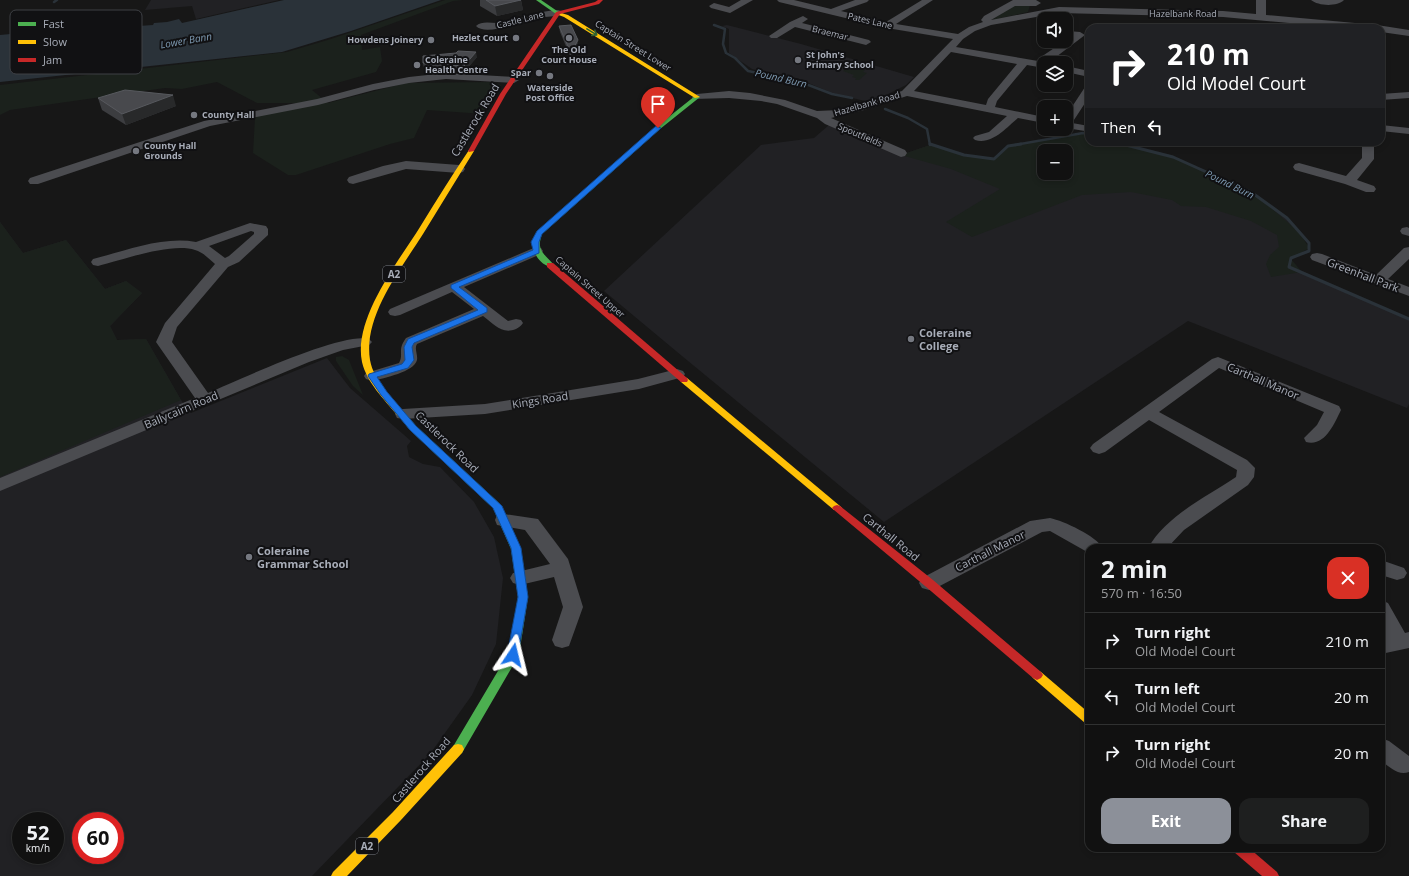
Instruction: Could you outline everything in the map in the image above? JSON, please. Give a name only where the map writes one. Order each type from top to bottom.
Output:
[{"type":"main road","name":"Captain Street Lower","points":[[538,0],[697,97]]},
{"type":"main road","points":[[558,13],[599,1]]},
{"type":"main road","name":"Castlerock Road","points":[[338,876],[397,816],[457,750],[513,655],[523,597],[516,548],[504,520],[497,506],[413,428],[403,414],[384,393],[369,372],[364,342],[371,317],[380,295],[514,80],[558,13]]},
{"type":"main road","points":[[536,251],[535,242],[539,233],[658,128],[697,97]]},
{"type":"main road","name":"Captain Street Upper","points":[[536,251],[546,262],[676,374]]},
{"type":"main road","name":"Carthall Road","points":[[676,374],[856,524],[930,583],[1085,717]]},
{"type":"main road","points":[[1244,852],[1272,876]]},
{"type":"street","points":[[599,1],[608,0]]},
{"type":"street","points":[[714,6],[730,10],[748,0]]},
{"type":"street","name":"Pates Lane","points":[[782,0],[797,1],[819,9],[887,25],[960,37]]},
{"type":"street","points":[[831,12],[864,0]]},
{"type":"street","points":[[887,25],[928,0]]},
{"type":"street","points":[[1261,0],[1261,17]]},
{"type":"street","points":[[1316,0],[1326,2],[1336,2],[1339,0]]},
{"type":"street","points":[[1036,1],[1042,12]]},
{"type":"street","name":"Hazelbank Road","points":[[989,23],[987,18],[1013,3],[1036,1]]},
{"type":"street","name":"Braemar","points":[[774,36],[819,9]]},
{"type":"street","name":"Hazelbank Road","points":[[1042,12],[1059,10],[1134,13],[1184,9],[1326,24]]},
{"type":"street","name":"Castle Lane","points":[[481,26],[490,27],[546,13],[558,13]]},
{"type":"street","name":"Hazelbank Road","points":[[697,97],[713,95],[758,97],[779,101],[820,116],[836,114],[906,93],[960,37],[972,29],[989,23],[1037,13]]},
{"type":"street","name":"Braemar","points":[[793,24],[866,42]]},
{"type":"street","points":[[1385,29],[1407,30]]},
{"type":"street","points":[[1073,33],[1080,35],[1073,40]]},
{"type":"street","points":[[949,48],[1037,64]]},
{"type":"street","points":[[1049,56],[1061,48]]},
{"type":"street","points":[[991,105],[992,101],[1024,62]]},
{"type":"street","points":[[1073,71],[1085,73]]},
{"type":"street","points":[[34,181],[208,123],[307,104],[372,87],[409,80],[446,76],[514,80]]},
{"type":"street","points":[[906,93],[1037,118]]},
{"type":"street","points":[[1073,113],[1085,95]]},
{"type":"street","points":[[1385,97],[1409,95]]},
{"type":"street","points":[[999,142],[983,137],[993,134],[1016,114]]},
{"type":"street","name":"Spoutfields","points":[[820,116],[829,122],[901,153]]},
{"type":"street","points":[[1073,124],[1085,128]]},
{"type":"street","points":[[1385,128],[1409,131]]},
{"type":"street","points":[[1349,181],[1368,160],[1368,146]]},
{"type":"street","points":[[353,180],[387,168],[406,165],[459,169]]},
{"type":"street","points":[[1299,167],[1349,181],[1370,189]]},
{"type":"street","points":[[197,246],[250,227],[261,229],[261,235],[234,258],[223,264],[170,326],[164,342],[205,400]]},
{"type":"street","points":[[98,262],[149,249],[176,245],[197,246],[211,252],[223,264]]},
{"type":"street","points":[[395,312],[536,251]]},
{"type":"street","points":[[1378,281],[1409,251]]},
{"type":"street","name":"Greenhall Park","points":[[1317,257],[1409,292]]},
{"type":"street","points":[[454,287],[507,328],[516,323]]},
{"type":"street","points":[[372,376],[405,366],[410,360],[408,347],[411,341],[484,310]]},
{"type":"street","name":"Ballycairn Road","points":[[0,485],[303,359],[340,346],[364,342]]},
{"type":"street","name":"Carthall Manor","points":[[1099,448],[1218,362],[1333,410],[1324,428],[1312,438]]},
{"type":"street","name":"Kings Road","points":[[403,414],[485,409],[639,384],[676,374]]},
{"type":"street","points":[[1148,413],[1246,468],[1245,476],[1242,481],[1177,526],[1163,539],[1160,544]]},
{"type":"street","points":[[504,520],[531,524],[558,559],[573,607],[562,640]]},
{"type":"street","name":"Carthall Manor","points":[[930,583],[978,556],[1037,526],[1052,524],[1058,526],[1087,544]]},
{"type":"street","points":[[520,578],[561,568]]},
{"type":"street","points":[[1385,617],[1396,642]]},
{"type":"street","points":[[1385,751],[1403,764]]},
{"type":"shaded area","points":[[151,0],[279,0],[196,19],[192,6],[145,10]]},
{"type":"shaded area","points":[[445,0],[463,0],[453,1],[361,35],[362,50],[380,47],[382,61],[376,72],[312,90],[328,103],[406,83],[489,82],[501,85],[484,114],[427,110],[414,138],[390,144],[296,175],[288,175],[253,153],[255,117],[298,103],[257,103],[217,82],[182,89],[165,88],[10,110],[0,115],[0,85],[96,74],[142,74],[142,69],[287,52],[331,39]]},
{"type":"shaded area","points":[[1014,4],[1030,5],[1028,12],[992,20]]},
{"type":"shaded area","name":"St John's Primary School","points":[[727,25],[801,44],[914,77],[906,85],[882,97],[865,101],[832,93],[806,82],[752,69],[729,53],[729,29],[722,26]]},
{"type":"shaded area","points":[[848,67],[865,70],[863,72],[867,73],[859,80],[855,80],[856,78],[852,77],[854,75],[843,71]]},
{"type":"shaded area","name":"Coleraine College","points":[[829,125],[901,155],[930,145],[964,155],[994,159],[1008,146],[1085,135],[1085,146],[1130,146],[1173,157],[1219,176],[1251,192],[1287,218],[1309,248],[1291,258],[1292,268],[1409,320],[1409,404],[1407,408],[1188,321],[884,522],[604,291],[761,145],[814,138]]},
{"type":"shaded area","points":[[1083,133],[1085,133],[1085,146],[1130,146],[1173,157],[1219,176],[1263,201],[1300,233],[1309,248],[1291,259],[1302,272],[1271,277],[1266,264],[1270,255],[1279,247],[1277,235],[1251,221],[1206,207],[1181,206],[1172,200],[1131,192],[1082,195],[972,237],[946,222],[1000,189],[951,169],[901,155],[930,145],[964,155],[994,159],[1008,146],[1073,136],[1073,135]]},
{"type":"shaded area","name":"Coleraine Grammar School","points":[[0,222],[23,253],[66,240],[105,289],[126,281],[142,293],[110,326],[117,340],[146,339],[181,400],[191,413],[327,358],[350,388],[411,441],[407,446],[409,457],[423,464],[440,467],[474,502],[494,537],[503,578],[496,644],[472,695],[430,754],[312,876],[0,876]]},
{"type":"shaded area","points":[[0,222],[23,253],[66,240],[105,289],[126,281],[142,293],[110,326],[117,340],[146,339],[181,400],[0,477]]},
{"type":"shaded area","points":[[342,356],[349,360],[363,395],[353,386],[336,361],[336,357]]},
{"type":"water","name":"Lower Bann","points":[[284,0],[441,0],[351,31],[282,52],[142,67],[142,26],[153,25],[154,23],[179,19],[182,23]]},
{"type":"water","points":[[10,34],[10,74],[75,74],[0,82],[0,35]]},
{"type":"building","points":[[486,0],[521,0],[495,6]]},
{"type":"building","points":[[571,25],[578,40],[571,53],[559,26]]},
{"type":"building","points":[[458,51],[476,52],[464,66],[423,63],[423,56],[456,53]]},
{"type":"building","points":[[125,90],[173,95],[122,114],[98,98]]},
{"type":"waterway","name":"Pound Burn","points":[[714,25],[725,29],[723,44],[726,53],[735,58],[748,71],[798,81],[832,94],[852,98]]},
{"type":"waterway","name":"Pound Burn","points":[[885,109],[908,118],[927,129],[930,145]]},
{"type":"waterway","name":"Pound Burn","points":[[1018,144],[1085,133]]},
{"type":"waterway","name":"Pound Burn","points":[[930,144],[964,155],[994,159],[1008,146],[1018,144]]},
{"type":"waterway","name":"Pound Burn","points":[[1130,146],[1173,157],[1251,192],[1287,218],[1309,243],[1309,251],[1291,258],[1289,267],[1409,319]]},
{"type":"traffic: fast","points":[[538,0],[558,13]]},
{"type":"traffic: fast","points":[[550,265],[539,255],[537,251],[536,243],[539,233],[658,128],[697,97]]},
{"type":"traffic: fast","points":[[400,413],[413,428],[497,506],[516,549],[523,597],[513,655],[458,749]]},
{"type":"traffic: slow","points":[[558,13],[566,16],[697,97]]},
{"type":"traffic: slow","points":[[400,413],[378,387],[371,376],[366,361],[365,351],[367,332],[381,295],[471,151]]},
{"type":"traffic: slow","points":[[684,380],[837,508]]},
{"type":"traffic: slow","points":[[1037,675],[1085,717]]},
{"type":"traffic: slow","points":[[338,876],[397,816],[458,749]]},
{"type":"traffic: jam","points":[[558,13],[597,3],[601,0]]},
{"type":"traffic: jam","points":[[471,151],[503,94],[558,13]]},
{"type":"traffic: jam","points":[[550,265],[684,380]]},
{"type":"traffic: jam","points":[[837,508],[929,583],[1037,675]]},
{"type":"traffic: jam","points":[[1244,852],[1272,876]]},
{"type":"place","name":"Hezlet Court","points":[[516,38]]},
{"type":"place","name":"The Old Court House","points":[[569,38]]},
{"type":"place","name":"Howdens Joinery","points":[[431,40]]},
{"type":"place","name":"St John's Primary School","points":[[798,60]]},
{"type":"place","name":"Coleraine Health Centre","points":[[417,65]]},
{"type":"place","name":"Spar","points":[[539,73]]},
{"type":"place","name":"Waterside Post Office","points":[[550,76]]},
{"type":"place","name":"County Hall","points":[[194,115]]},
{"type":"place","name":"County Hall Grounds","points":[[136,151]]},
{"type":"place","name":"Coleraine College","points":[[911,339]]},
{"type":"place","name":"Coleraine Grammar School","points":[[249,557]]},
{"type":"route","points":[[513,655],[523,597],[516,548],[497,506],[413,428],[372,376],[405,366],[410,360],[408,347],[411,341],[484,310],[454,287],[536,251],[535,242],[539,233],[658,128]]}]
